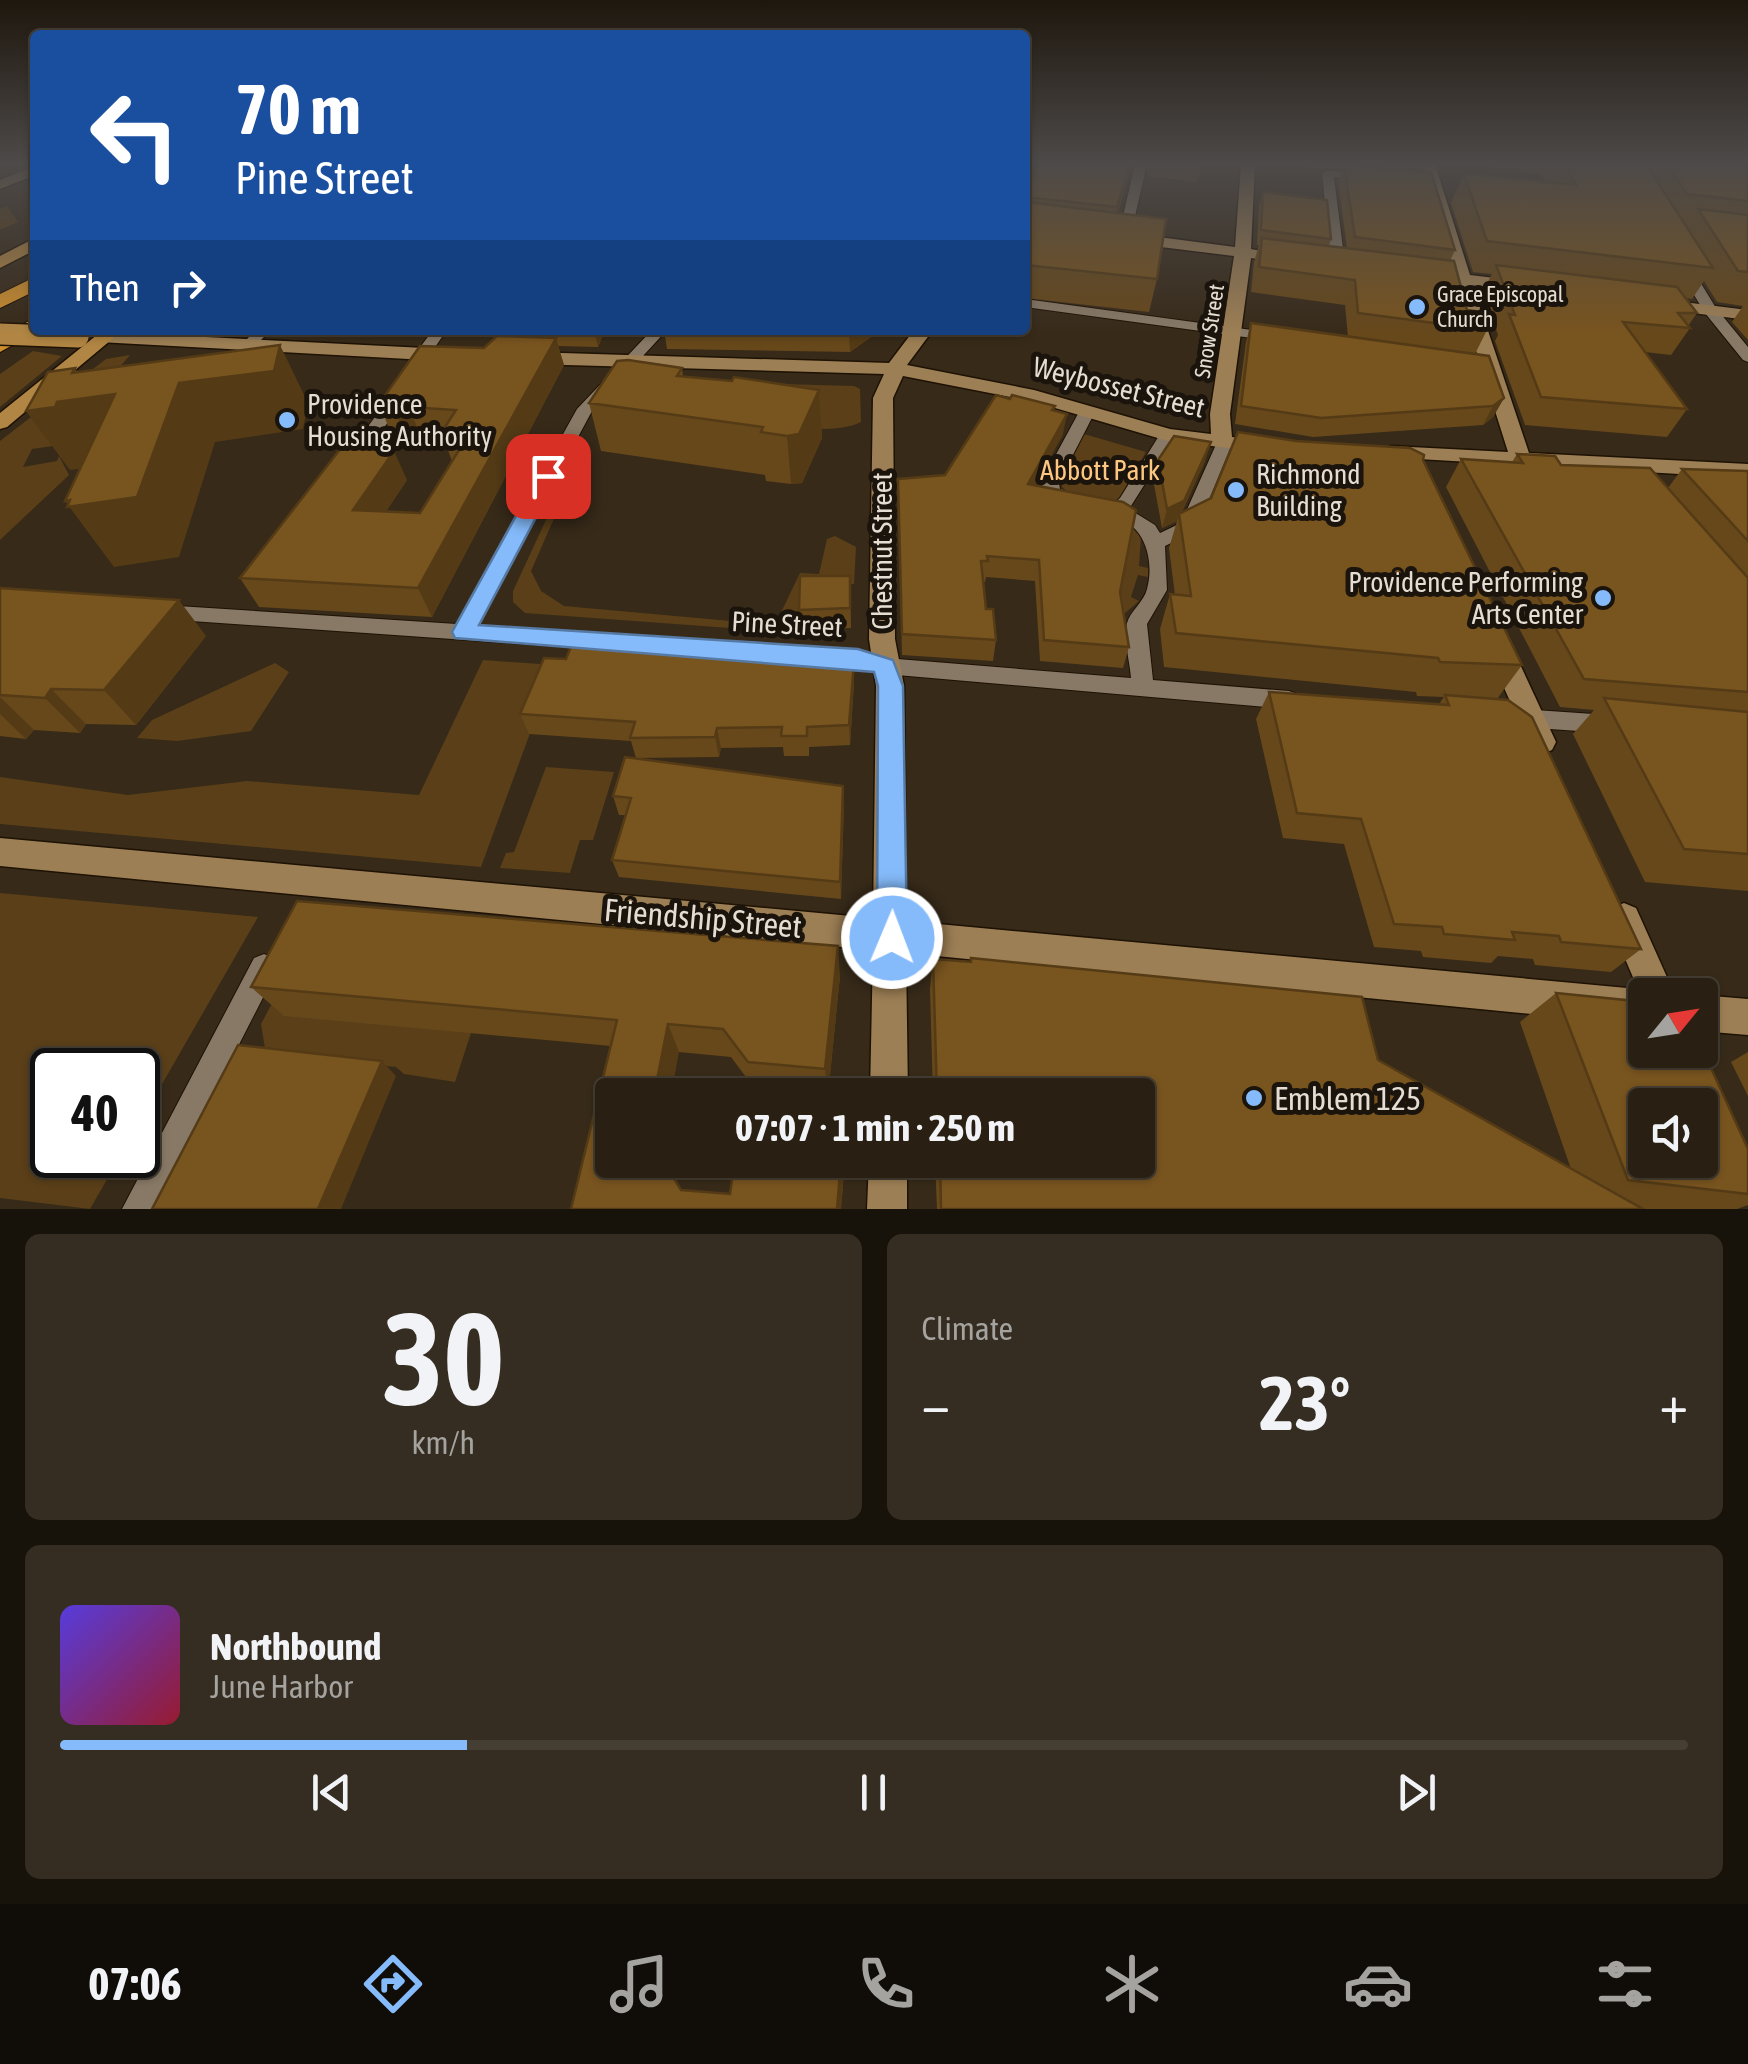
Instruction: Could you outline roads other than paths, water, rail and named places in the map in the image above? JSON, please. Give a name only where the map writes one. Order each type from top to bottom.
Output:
[{"type":"highway","points":[[0,302],[30,286]]},
{"type":"highway","points":[[0,345],[30,327]]},
{"type":"main road","points":[[0,260],[30,245]]},
{"type":"main road","points":[[0,334],[30,335]]},
{"type":"main road","points":[[39,335],[94,335]]},
{"type":"main road","points":[[0,423],[109,335]]},
{"type":"street","points":[[1121,220],[1116,236],[1330,263],[1329,220]]},
{"type":"street","name":"Snow Street","points":[[1224,444],[1217,427],[1236,332],[1247,220]]},
{"type":"street","points":[[1442,220],[1463,279],[1482,366],[1520,456]]},
{"type":"street","points":[[1679,259],[1710,310],[1748,358]]},
{"type":"street","points":[[1412,273],[1532,288]]},
{"type":"street","points":[[1634,301],[1748,315]]},
{"type":"street","points":[[1030,305],[1287,339]]},
{"type":"street","points":[[159,335],[257,337],[420,366],[468,356]]},
{"type":"street","points":[[338,480],[420,366],[437,335]]},
{"type":"street","points":[[463,632],[585,409],[655,335]]},
{"type":"street","name":"Chestnut Street","points":[[889,1078],[890,686],[884,666],[881,433],[883,398],[896,369],[920,335]]},
{"type":"street","name":"Weybosset Street","points":[[504,357],[896,369],[1001,388],[1168,434],[1224,444],[1295,449]]},
{"type":"street","points":[[1087,412],[1050,487],[1062,501],[1104,512],[1117,510],[1127,502],[1168,434]]},
{"type":"street","points":[[1156,543],[1190,527],[1224,444]]},
{"type":"street","points":[[1368,451],[1520,456],[1748,472]]},
{"type":"street","points":[[1416,454],[1426,481]]},
{"type":"street","points":[[1614,462],[1640,492]]},
{"type":"street","points":[[1117,510],[1148,530],[1156,543],[1157,590],[1137,624],[1142,689]]},
{"type":"street","points":[[237,616],[256,591]]},
{"type":"street","name":"Pine Street","points":[[142,611],[858,658],[884,666],[1316,702]]},
{"type":"street","points":[[1491,628],[1519,718],[1553,767]]},
{"type":"street","points":[[1519,718],[1634,726]]},
{"type":"street","name":"Friendship Street","points":[[0,852],[302,893],[892,938],[1628,1004]]},
{"type":"street","points":[[1608,886],[1650,978]]},
{"type":"street","points":[[138,1209],[281,934]]},
{"type":"street","points":[[1718,1014],[1748,1017]]},
{"type":"street","points":[[887,1209],[888,1178]]},
{"type":"place","name":"Grace Episcopal Church","points":[[1417,307]]},
{"type":"place","name":"Providence Housing Authority","points":[[287,420]]},
{"type":"place","name":"Richmond Building","points":[[1236,490]]},
{"type":"place","name":"Providence Performing Arts Center","points":[[1603,598]]},
{"type":"place","name":"Emblem 125","points":[[1254,1098]]},
{"type":"park label","name":"Abbott Park","points":[[1100,470]]}]
